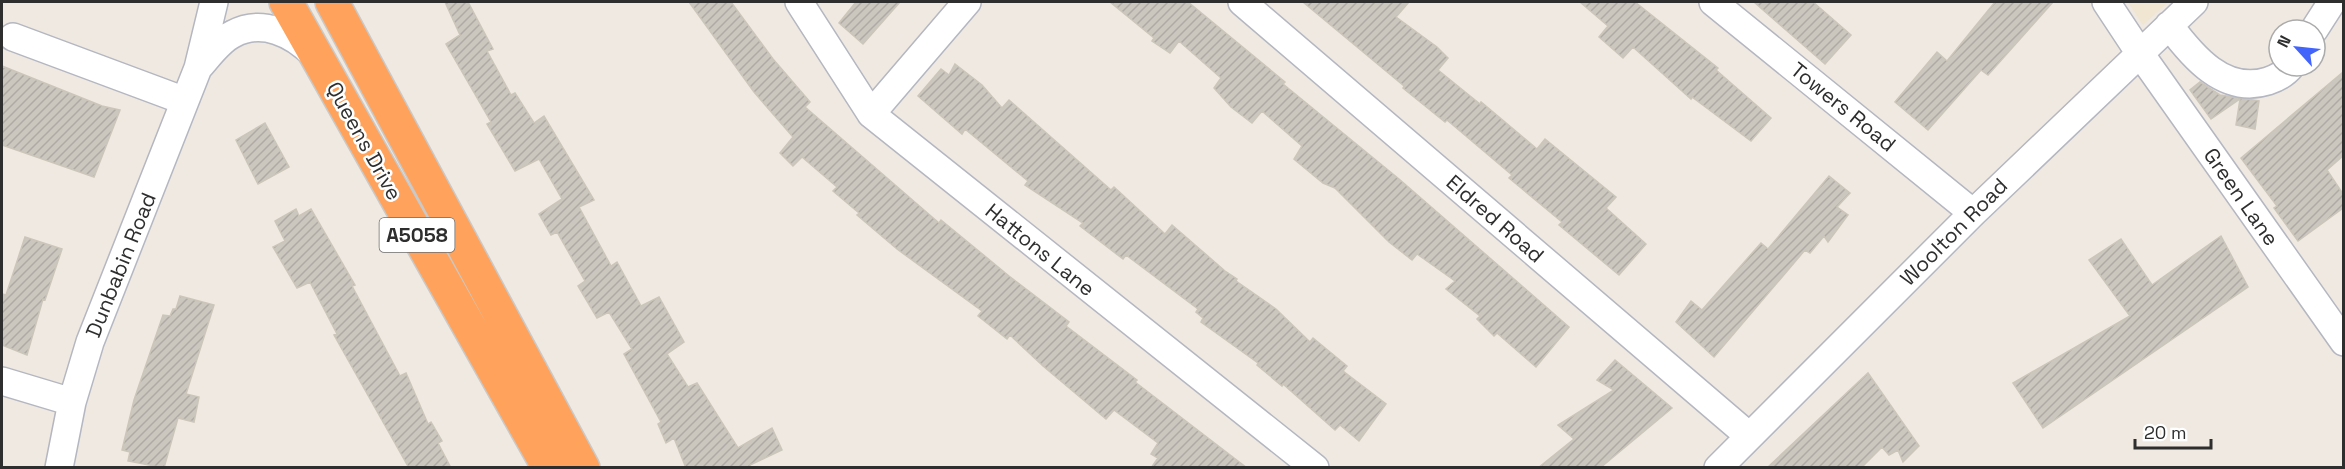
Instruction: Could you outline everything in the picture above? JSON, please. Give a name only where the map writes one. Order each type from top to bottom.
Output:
[{"type":"highway","name":"Queens Drive","points":[[286,2],[549,468]]},
{"type":"highway","name":"Queens Drive","points":[[332,2],[583,468]]},
{"type":"street","name":"Dunbabin Road","points":[[59,468],[72,402],[90,342],[198,68],[214,2]]},
{"type":"street","name":"Hattons Lane","points":[[799,2],[871,114],[1315,468]]},
{"type":"street","points":[[871,114],[967,2]]},
{"type":"street","name":"Eldred Road","points":[[1242,2],[1749,436]]},
{"type":"street","name":"Towers Road","points":[[1713,2],[1973,213]]},
{"type":"street","name":"Green Lane","points":[[2106,2],[2343,342]]},
{"type":"street","name":"Woolton Road","points":[[1718,468],[1973,213],[2139,52],[2194,2]]},
{"type":"street","points":[[2322,18],[2332,2]]},
{"type":"street","points":[[2169,25],[2197,61],[2235,83],[2259,84],[2277,78]]},
{"type":"street","name":"Dunbabin Road","points":[[198,68],[217,46],[232,34],[247,29],[275,29],[304,45],[318,59]]},
{"type":"street","points":[[13,37],[185,102]]},
{"type":"street","points":[[2,381],[72,402]]},
{"type":"shaded area","points":[[2128,2],[2168,2],[2143,25]]},
{"type":"building","points":[[445,2],[468,2],[493,49],[487,51],[511,95],[515,93],[534,123],[544,116],[594,200],[579,207],[611,266],[617,262],[641,306],[659,297],[684,342],[667,354],[688,387],[697,383],[738,448],[772,428],[782,450],[750,465],[751,468],[686,468],[674,438],[666,443],[658,424],[661,422],[624,354],[632,349],[609,312],[597,318],[578,286],[585,281],[557,232],[551,235],[539,214],[562,199],[539,159],[515,171],[487,124],[491,122],[446,44],[460,35]]},
{"type":"building","points":[[689,2],[731,2],[773,59],[810,102],[805,107],[939,223],[941,220],[1069,322],[1066,326],[1137,380],[1135,382],[1247,468],[1151,468],[1158,458],[1151,454],[1158,443],[1114,410],[1106,419],[1010,335],[1007,339],[978,316],[982,311],[897,249],[857,215],[859,213],[833,191],[837,187],[802,157],[793,166],[780,153],[793,137],[754,92]]},
{"type":"building","points":[[856,2],[900,2],[863,44],[839,23]]},
{"type":"building","points":[[1110,2],[1188,2],[1399,179],[1569,327],[1536,367],[1497,333],[1494,336],[1477,319],[1480,316],[1446,289],[1455,281],[1417,254],[1412,260],[1389,242],[1335,188],[1323,183],[1294,159],[1302,146],[1262,111],[1252,123],[1231,107],[1214,88],[1221,78],[1179,41],[1170,53],[1152,41],[1154,38]]},
{"type":"building","points":[[1303,2],[1409,2],[1396,17],[1437,47],[1448,58],[1438,70],[1480,104],[1481,102],[1537,149],[1545,139],[1616,197],[1606,208],[1646,244],[1619,275],[1559,225],[1562,222],[1509,178],[1512,175],[1447,120],[1445,122],[1403,88],[1404,86]]},
{"type":"building","points":[[1580,2],[1635,2],[1718,68],[1716,70],[1771,118],[1751,141],[1692,97],[1691,99],[1633,47],[1623,58],[1599,37],[1608,26]]},
{"type":"building","points":[[1754,2],[1813,2],[1851,35],[1825,64]]},
{"type":"building","points":[[1995,2],[2053,2],[1988,75],[1981,70],[1928,130],[1895,102],[1937,52],[1947,61]]},
{"type":"building","points":[[955,64],[982,85],[1002,108],[1009,100],[1111,190],[1114,187],[1165,234],[1172,225],[1237,279],[1236,281],[1276,309],[1310,342],[1313,338],[1347,366],[1343,371],[1386,404],[1359,441],[1340,425],[1335,430],[1283,384],[1282,386],[1257,365],[1258,363],[1201,322],[1203,318],[1196,312],[1198,309],[1126,255],[1123,259],[1080,226],[1083,223],[1025,185],[1028,181],[965,129],[962,134],[918,96],[941,69],[949,75]]},
{"type":"building","points":[[2,66],[102,106],[120,110],[94,177],[2,145]]},
{"type":"building","points":[[2343,72],[2343,156],[2327,170],[2343,194],[2343,208],[2298,241],[2274,208],[2277,206],[2241,158]]},
{"type":"building","points":[[2200,82],[2220,95],[2259,101],[2255,129],[2236,125],[2240,99],[2211,119],[2190,90]]},
{"type":"building","points":[[265,123],[289,167],[258,184],[236,140]]},
{"type":"building","points":[[1829,176],[1850,193],[1837,207],[1848,215],[1828,242],[1824,236],[1810,253],[1805,250],[1714,357],[1676,322],[1691,301],[1702,310],[1761,243],[1768,249]]},
{"type":"building","points":[[296,209],[299,216],[311,209],[355,285],[352,286],[400,376],[406,373],[428,424],[431,422],[442,441],[438,443],[451,468],[409,468],[334,335],[337,334],[310,282],[297,288],[273,247],[285,241],[275,221]]},
{"type":"building","points":[[2221,236],[2248,287],[2043,428],[2013,383],[2130,316],[2089,260],[2121,239],[2152,285]]},
{"type":"building","points":[[25,237],[62,249],[45,300],[43,299],[27,355],[2,345],[2,294],[6,295]]},
{"type":"building","points":[[180,296],[214,305],[186,394],[199,397],[194,422],[178,418],[164,468],[128,461],[130,452],[122,450],[134,400],[163,315],[170,316],[173,309],[176,309]]},
{"type":"building","points":[[1615,360],[1672,408],[1600,468],[1538,468],[1574,439],[1558,425],[1614,390],[1597,380]]},
{"type":"building","points":[[1868,373],[1919,446],[1903,462],[1898,450],[1889,455],[1882,447],[1861,468],[1767,468]]}]
